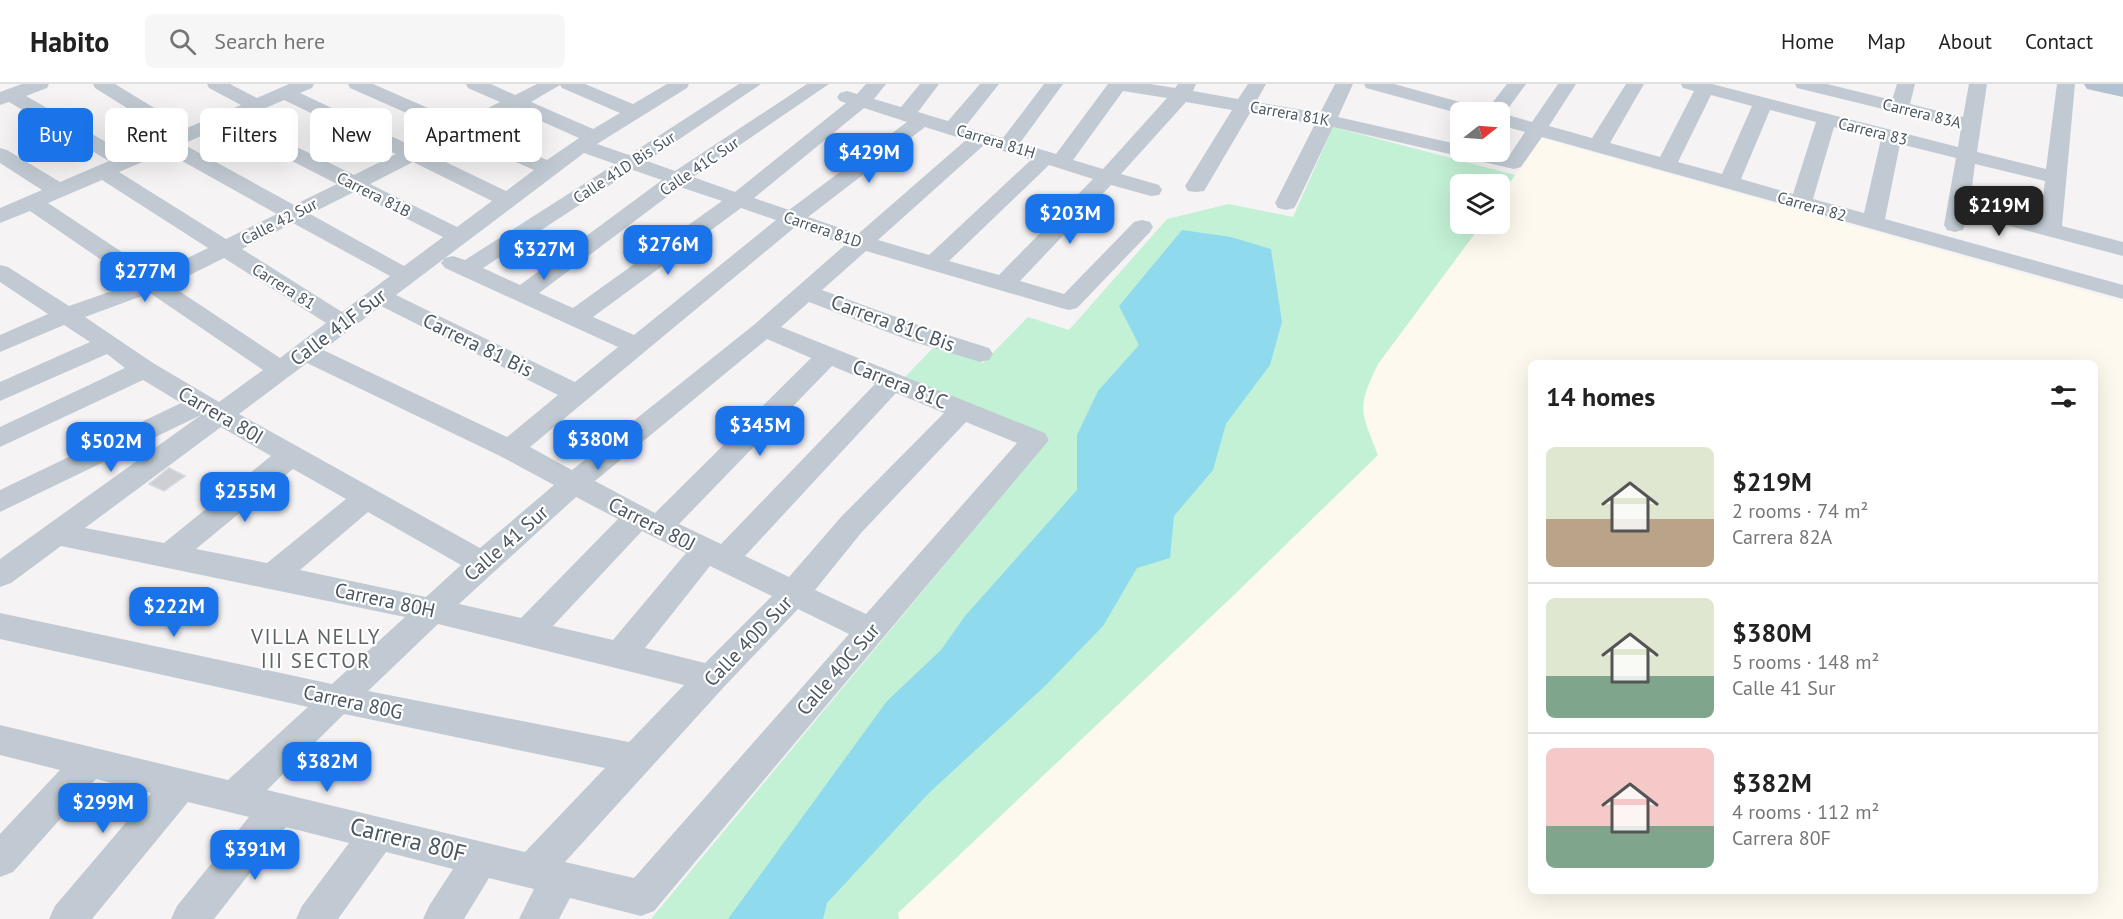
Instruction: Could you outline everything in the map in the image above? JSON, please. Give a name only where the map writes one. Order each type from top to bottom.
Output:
[{"type":"main road","points":[[2094,84],[2123,90]]},
{"type":"street","points":[[5,97],[40,84]]},
{"type":"street","points":[[102,84],[134,108]]},
{"type":"street","points":[[216,84],[256,105]]},
{"type":"street","points":[[249,108],[305,84]]},
{"type":"street","points":[[357,84],[411,108]]},
{"type":"street","name":"Carrera 81D","points":[[475,84],[516,102],[630,163],[862,243],[1069,303],[1142,227]]},
{"type":"street","name":"Calle 42 Sur","points":[[504,108],[552,84]]},
{"type":"street","points":[[569,84],[635,112]]},
{"type":"street","name":"Calle 41F Sur","points":[[0,576],[57,534],[211,410],[280,370],[587,141],[680,84]]},
{"type":"street","name":"Calle 41D Bis Sur","points":[[466,269],[752,84]]},
{"type":"street","points":[[575,318],[738,200],[861,101],[877,84]]},
{"type":"street","points":[[510,449],[915,117],[930,84]]},
{"type":"street","points":[[953,128],[990,84]]},
{"type":"street","points":[[1008,145],[1054,84]]},
{"type":"street","points":[[933,264],[1053,159],[1118,84]]},
{"type":"street","name":"Carrera 81K","points":[[1118,84],[1184,89],[1246,105],[1327,120],[1450,148]]},
{"type":"street","points":[[1196,186],[1257,84]]},
{"type":"street","points":[[1286,203],[1344,84]]},
{"type":"street","points":[[1373,84],[1450,106]]},
{"type":"street","points":[[1440,103],[1455,84]]},
{"type":"street","points":[[1503,102],[1517,84]]},
{"type":"street","points":[[1537,129],[1568,84]]},
{"type":"street","points":[[1598,146],[1635,84]]},
{"type":"street","name":"Carrera 83A","points":[[1804,84],[1838,88],[1899,107],[1971,125]]},
{"type":"street","points":[[1899,107],[1906,84]]},
{"type":"street","points":[[1952,245],[1978,84]]},
{"type":"street","points":[[2050,230],[2066,84]]},
{"type":"street","name":"Carrera 81H","points":[[814,85],[1151,190]]},
{"type":"street","name":"Calle 41C Sur","points":[[523,294],[678,178],[814,85]]},
{"type":"street","points":[[1666,165],[1697,86]]},
{"type":"street","name":"Carrera 83","points":[[1697,86],[2056,178]]},
{"type":"street","points":[[1004,284],[1107,177],[1184,89]]},
{"type":"street","points":[[285,93],[404,150]]},
{"type":"street","points":[[5,97],[105,151]]},
{"type":"street","points":[[1729,183],[1763,103]]},
{"type":"street","points":[[1801,203],[1827,119]]},
{"type":"street","name":"Carrera 82","points":[[1510,122],[2123,292]]},
{"type":"street","name":"Carrera 81K","points":[[1506,162],[1514,164],[1537,129]]},
{"type":"street","points":[[1873,223],[1892,136]]},
{"type":"street","name":"Calle 41 Sur","points":[[234,798],[482,563],[573,484],[765,329],[981,137]]},
{"type":"street","points":[[188,147],[293,214],[406,276]]},
{"type":"street","points":[[0,154],[59,191]]},
{"type":"street","name":"Carrera 81B","points":[[298,156],[459,236]]},
{"type":"street","name":"Calle 42 Sur","points":[[0,344],[66,315],[154,284],[404,158]]},
{"type":"street","points":[[11,208],[59,191],[126,162]]},
{"type":"street","points":[[430,162],[508,200]]},
{"type":"street","points":[[533,162],[549,169]]},
{"type":"street","name":"Carrera 81","points":[[104,172],[343,323]]},
{"type":"street","points":[[1958,206],[2123,249]]},
{"type":"street","points":[[11,208],[154,284],[280,370]]},
{"type":"street","points":[[434,255],[637,346]]},
{"type":"street","name":"Carrera 80I","points":[[0,272],[12,293],[66,315],[110,343],[144,369],[211,410],[482,563]]},
{"type":"street","name":"Carrera 81C Bis","points":[[806,292],[920,335],[980,354]]},
{"type":"street","name":"Carrera 81 Bis","points":[[379,296],[577,394]]},
{"type":"street","name":"Carrera 81C","points":[[765,329],[1035,440]]},
{"type":"street","points":[[0,393],[110,343]]},
{"type":"street","name":"Carrera 80J","points":[[304,352],[510,449],[648,522],[871,631]]},
{"type":"street","points":[[528,633],[829,355]]},
{"type":"street","points":[[0,438],[144,369]]},
{"type":"street","points":[[621,654],[715,555],[893,381]]},
{"type":"street","points":[[0,502],[211,410]]},
{"type":"street","name":"Calle 40D Sur","points":[[537,919],[546,874],[637,759],[711,678],[795,593],[851,525],[962,410]]},
{"type":"street","name":"Calle 40C Sur","points":[[641,898],[1035,440]]},
{"type":"street","points":[[170,554],[291,455]]},
{"type":"street","points":[[272,576],[366,498]]},
{"type":"street","name":"Carrera 80H","points":[[57,534],[170,554],[432,610],[621,654],[711,678]]},
{"type":"street","name":"Carrera 80G","points":[[0,626],[337,699],[637,759]]},
{"type":"street","name":"Carrera 80F","points":[[0,740],[641,898]]},
{"type":"street","points":[[0,860],[89,762]]},
{"type":"street","points":[[68,919],[180,785]]},
{"type":"street","points":[[190,919],[278,808]]},
{"type":"street","points":[[315,919],[378,833]]},
{"type":"street","points":[[442,919],[481,858]]},
{"type":"shaded area","points":[[1541,138],[2123,302],[2123,919],[899,919],[898,913],[1235,594],[1377,455],[1361,412],[1367,387],[1378,364],[1475,234],[1510,234],[1510,183]]},
{"type":"green space","points":[[1333,127],[1450,158],[1450,162],[1466,162],[1515,175],[1510,182],[1510,174],[1450,174],[1450,234],[1475,234],[1378,364],[1371,379],[1366,391],[1363,410],[1378,455],[1235,594],[898,913],[899,919],[651,919],[1049,439],[902,380],[934,347],[983,363],[1028,317],[1069,330],[1167,219],[1229,204],[1293,217]]},
{"type":"water","points":[[1182,230],[1231,237],[1271,249],[1282,322],[1270,365],[1226,424],[1213,470],[1174,516],[1170,558],[1137,568],[1103,626],[1045,686],[929,793],[827,903],[823,919],[728,919],[887,701],[941,650],[965,616],[1077,490],[1077,435],[1098,391],[1139,345],[1119,306]]},
{"type":"building","points":[[169,468],[185,476],[164,491],[149,484]]},
{"type":"district","name":"VILLA NELLY III SECTOR","points":[[316,649]]}]
